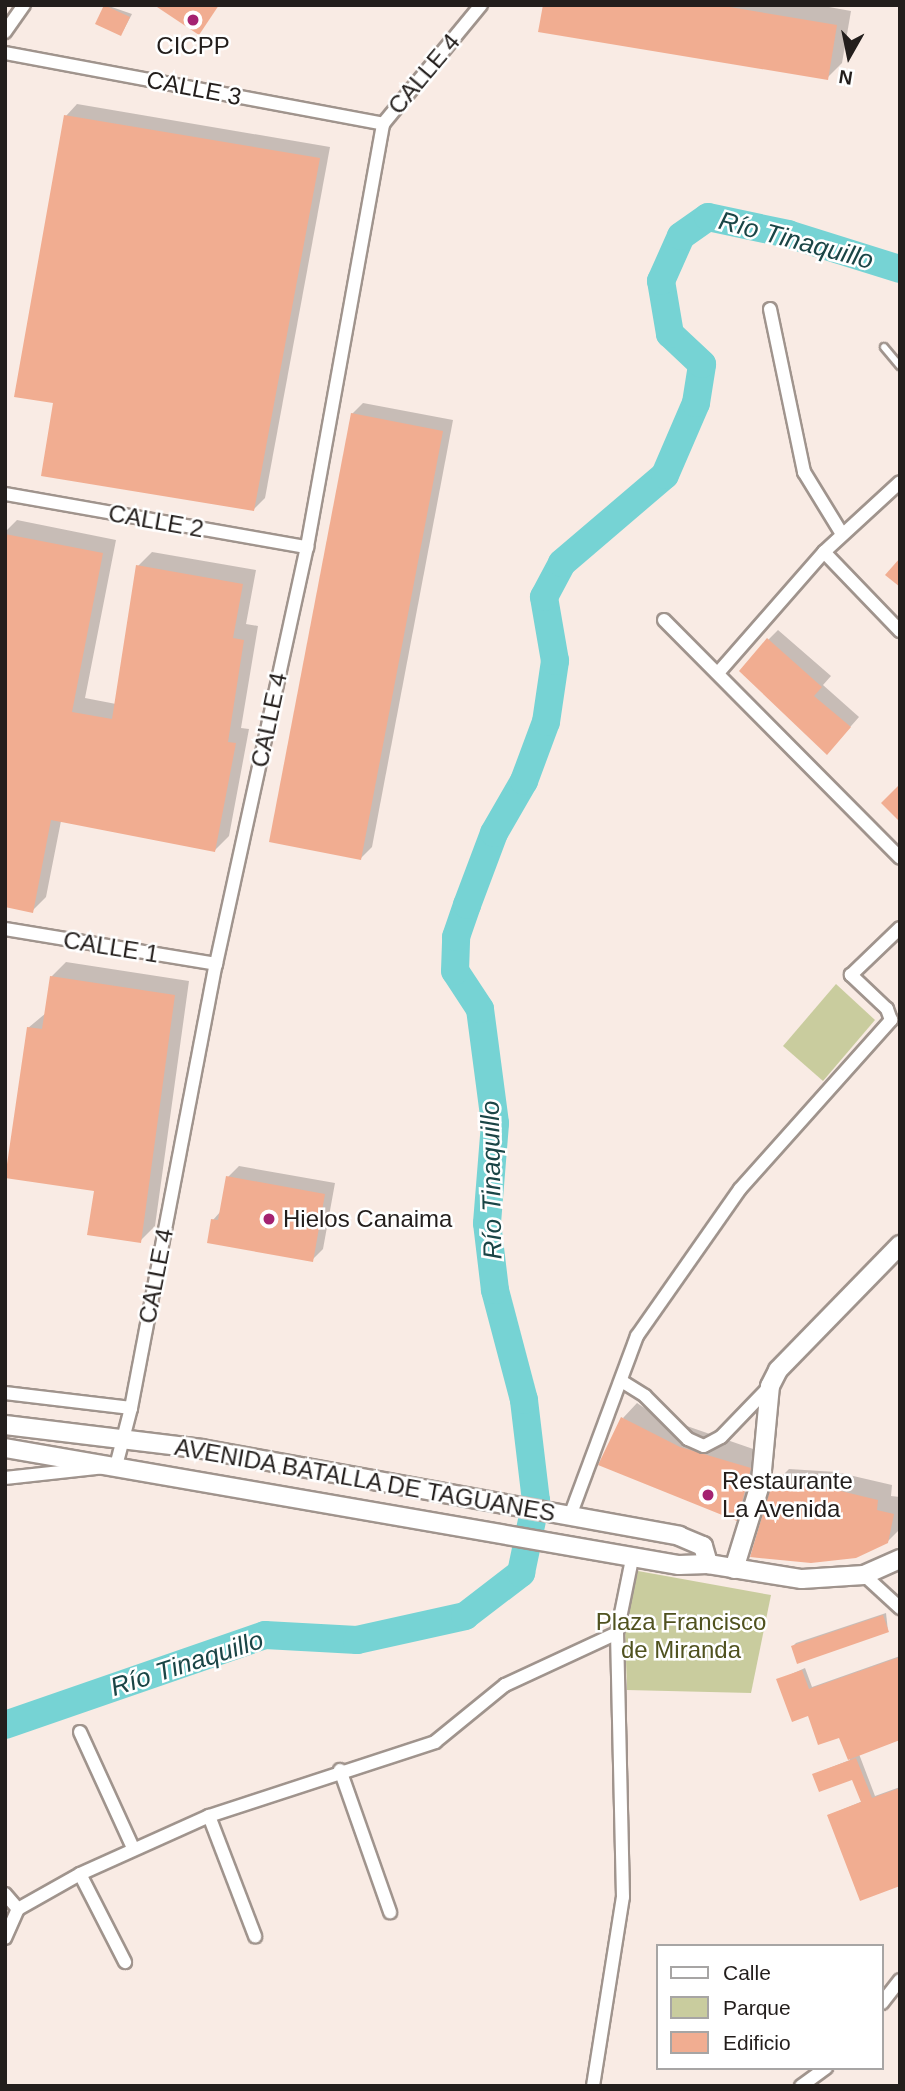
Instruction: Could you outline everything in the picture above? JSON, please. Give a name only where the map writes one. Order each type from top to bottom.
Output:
[{"type":"street","points":[[5,32],[24,5]]},
{"type":"street","name":"CALLE 4","points":[[116,1466],[131,1408],[216,964],[307,547],[383,124],[481,5]]},
{"type":"street","name":"CALLE 3","points":[[5,53],[383,124]]},
{"type":"street","points":[[770,309],[804,472],[842,534]]},
{"type":"street","points":[[718,673],[824,552],[900,482]]},
{"type":"street","name":"CALLE 2","points":[[5,495],[307,547]]},
{"type":"street","points":[[824,552],[900,631]]},
{"type":"street","points":[[664,620],[900,858]]},
{"type":"street","points":[[564,1515],[623,1382],[637,1336],[740,1189],[884,1032],[891,1020],[887,1009],[851,975],[900,928]]},
{"type":"street","name":"CALLE 1","points":[[5,929],[216,964]]},
{"type":"street","points":[[623,1382],[645,1396],[688,1439],[704,1446],[721,1437],[770,1387],[778,1370],[900,1245]]},
{"type":"street","points":[[734,1569],[761,1481],[770,1387]]},
{"type":"street","points":[[5,1393],[131,1408]]},
{"type":"street","name":"AVENIDA BATALLA DE TAGUANES","points":[[5,1425],[123,1438],[694,1540],[703,1546],[708,1564]]},
{"type":"street","name":"AVENIDA BATALLA DE TAGUANES","points":[[5,1448],[632,1559],[708,1564],[802,1579],[863,1575],[900,1559]]},
{"type":"street","points":[[5,1478],[116,1466]]},
{"type":"street","points":[[593,2086],[623,1897],[617,1633],[632,1559]]},
{"type":"street","points":[[863,1575],[900,1608]]},
{"type":"street","points":[[5,1938],[18,1909],[80,1874],[209,1815],[340,1770],[435,1742],[505,1685],[617,1633]]},
{"type":"street","points":[[80,1732],[133,1848]]},
{"type":"street","points":[[340,1770],[390,1912]]},
{"type":"street","points":[[209,1815],[255,1936]]},
{"type":"street","points":[[80,1874],[125,1962]]},
{"type":"street","points":[[5,1895],[18,1909]]},
{"type":"street","points":[[884,2000],[900,1980]]},
{"type":"street","points":[[801,2086],[822,2070]]},
{"type":"lane","points":[[884,347],[900,366]]},
{"type":"green space","points":[[836,984],[875,1020],[823,1081],[783,1046]]},
{"type":"green space","name":"Plaza Francisco de Miranda","points":[[638,1571],[771,1595],[751,1693],[627,1690],[625,1629]]},
{"type":"building","points":[[104,5],[130,17],[121,36],[95,24]]},
{"type":"building","name":"CICPP","points":[[154,5],[219,5],[199,35]]},
{"type":"building","points":[[543,5],[718,5],[837,25],[828,80],[538,32]]},
{"type":"building","points":[[64,115],[320,158],[254,511],[41,476],[53,403],[14,397]]},
{"type":"building","points":[[351,413],[443,431],[361,860],[269,842]]},
{"type":"building","points":[[5,534],[103,553],[72,712],[112,719],[136,565],[243,584],[233,638],[244,640],[228,742],[236,743],[215,852],[51,820],[33,913],[5,907]]},
{"type":"building","points":[[900,558],[900,587],[885,575]]},
{"type":"building","points":[[767,638],[822,687],[814,696],[851,727],[827,755],[739,671]]},
{"type":"building","points":[[900,784],[900,822],[881,803]]},
{"type":"building","points":[[50,976],[175,995],[141,1243],[87,1235],[94,1191],[5,1178],[27,1027],[42,1029]]},
{"type":"building","name":"Hielos Canaima","points":[[226,1176],[325,1194],[313,1262],[207,1243],[211,1219],[218,1220]]},
{"type":"building","name":"Restaurante La Avenida","points":[[621,1417],[680,1447],[751,1468],[737,1521],[598,1465]]},
{"type":"building","points":[[772,1483],[820,1486],[878,1500],[877,1510],[894,1514],[888,1543],[856,1558],[811,1563],[750,1557]]},
{"type":"building","points":[[883,1615],[889,1632],[797,1664],[791,1646]]},
{"type":"building","points":[[900,1657],[900,1740],[848,1760],[839,1738],[818,1745],[808,1716],[792,1722],[776,1679],[802,1670],[809,1689]]},
{"type":"building","points":[[856,1758],[872,1798],[900,1788],[900,1886],[860,1901],[827,1815],[861,1802],[852,1780],[819,1792],[812,1774]]},
{"type":"waterway","name":"Río Tinaquillo","points":[[5,1725],[265,1635],[357,1640],[465,1616],[521,1573],[536,1501],[524,1400],[495,1290],[487,1223],[495,1123],[480,1009],[455,971],[456,937],[467,905],[494,833],[524,781],[546,722],[555,661],[544,597],[562,563],[665,475],[696,403],[702,364],[670,334],[661,281],[681,236],[708,217],[788,234],[900,269]]},
{"type":"place","name":"CICPP","points":[[193,20]]},
{"type":"place","name":"Hielos Canaima","points":[[269,1219]]},
{"type":"place","name":"Restaurante La Avenida","points":[[708,1495]]}]
